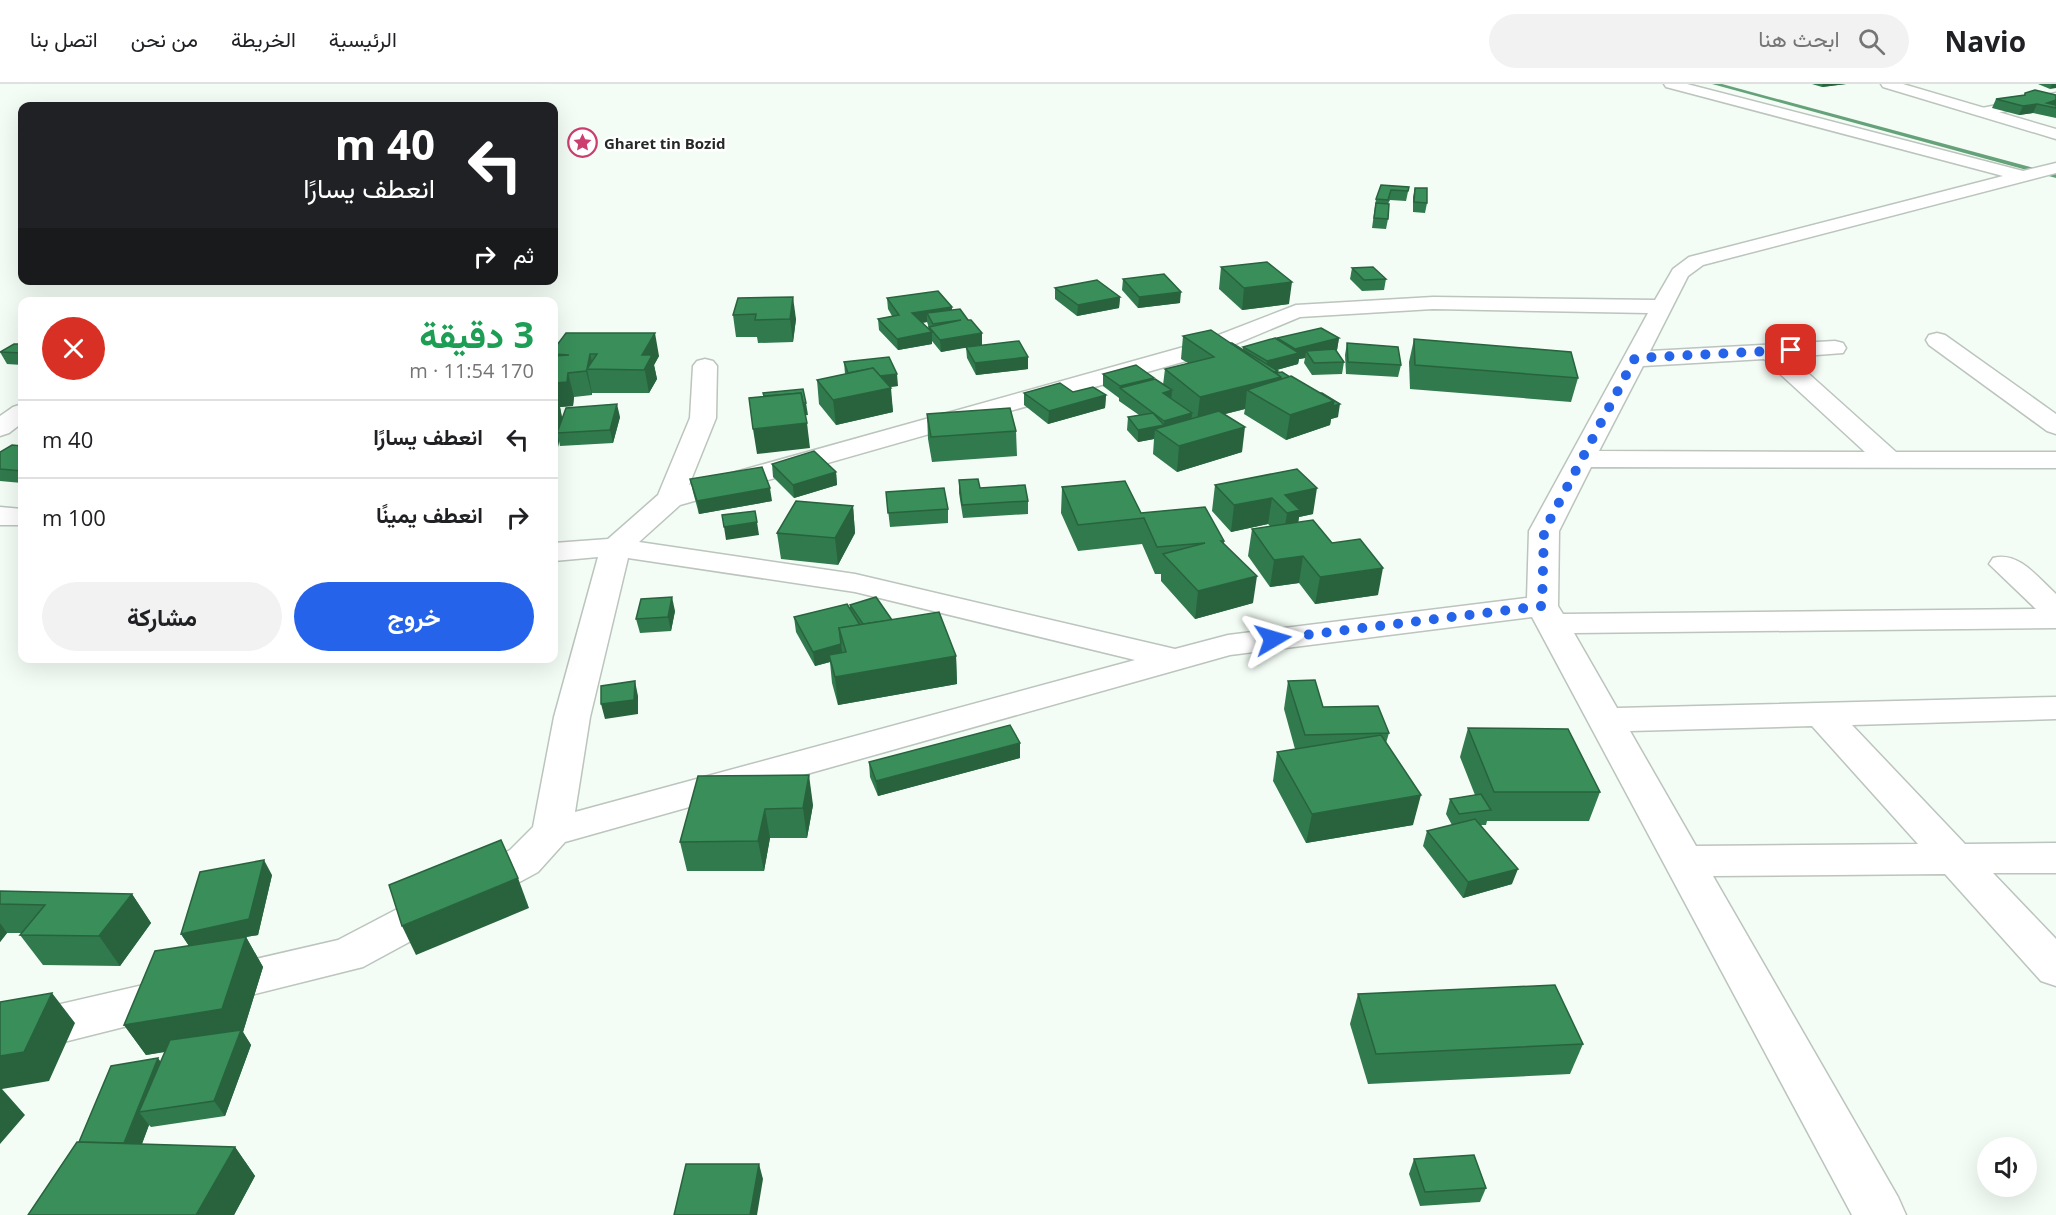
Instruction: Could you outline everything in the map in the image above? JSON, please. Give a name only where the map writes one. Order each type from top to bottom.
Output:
[{"type":"street","points":[[1671,84],[2056,185]]},
{"type":"street","points":[[1888,84],[2056,135]]},
{"type":"street","points":[[1982,112],[2056,97]]},
{"type":"street","points":[[1880,1215],[1547,615],[1544,531],[1680,273],[1696,261],[2056,168]]},
{"type":"street","points":[[552,832],[572,717],[616,547],[670,499],[1206,348],[1296,311],[1433,303],[1662,307]]},
{"type":"street","points":[[1938,340],[2056,426]]},
{"type":"street","points":[[1635,358],[1835,348]]},
{"type":"street","points":[[1769,351],[1890,459]]},
{"type":"street","points":[[670,499],[703,418],[705,366]]},
{"type":"street","points":[[0,428],[18,415]]},
{"type":"street","points":[[1582,459],[2056,460]]},
{"type":"street","points":[[0,516],[18,517]]},
{"type":"street","points":[[558,552],[616,547],[855,583],[1175,660]]},
{"type":"street","points":[[2004,564],[2056,610]]},
{"type":"street","points":[[0,1038],[348,955],[524,861],[552,832],[1228,645],[1547,615],[2056,618]]},
{"type":"street","points":[[1605,720],[2056,708]]},
{"type":"street","points":[[1821,714],[2056,968]]},
{"type":"street","points":[[1685,861],[2056,858]]},
{"type":"building","points":[[2035,90],[2056,95],[2056,100],[2047,103],[2056,105],[2056,108],[2037,104],[2023,106],[1996,99],[2025,95]]},
{"type":"building","points":[[1381,185],[1409,187],[1408,191],[1391,190],[1388,200],[1376,199]]},
{"type":"building","points":[[1415,188],[1427,188],[1427,203],[1414,202]]},
{"type":"building","points":[[1376,203],[1389,204],[1388,219],[1374,218]]},
{"type":"building","points":[[1267,262],[1292,282],[1244,288],[1221,267]]},
{"type":"building","points":[[1373,267],[1386,279],[1364,280],[1352,268]]},
{"type":"building","points":[[1164,274],[1181,292],[1139,297],[1123,279]]},
{"type":"building","points":[[1097,280],[1120,297],[1078,305],[1055,288]]},
{"type":"building","points":[[938,291],[952,307],[912,313],[932,332],[897,339],[878,319],[899,315],[887,298]]},
{"type":"building","points":[[793,297],[790,319],[755,320],[756,314],[733,315],[738,298]]},
{"type":"building","points":[[960,309],[982,333],[940,340],[929,327],[961,320],[933,324],[927,313]]},
{"type":"building","points":[[1321,328],[1339,338],[1295,349],[1277,338]]},
{"type":"building","points":[[1211,330],[1281,377],[1200,397],[1165,369],[1214,357],[1183,336]]},
{"type":"building","points":[[566,333],[655,333],[642,355],[652,355],[644,370],[587,369],[568,373],[567,382],[558,383],[558,356],[569,355],[558,354],[558,344]],"holes":[[[590,354],[597,354],[587,369]]]},
{"type":"building","points":[[1275,338],[1299,353],[1267,361],[1243,347]]},
{"type":"building","points":[[1414,339],[1571,352],[1578,378],[1415,365]]},
{"type":"building","points":[[1019,341],[1028,357],[975,363],[966,347]]},
{"type":"building","points":[[1232,343],[1278,371],[1274,372]]},
{"type":"building","points":[[1347,343],[1398,347],[1401,365],[1348,362]]},
{"type":"building","points":[[14,344],[18,344],[18,353],[0,352]]},
{"type":"building","points":[[1335,349],[1344,362],[1314,363],[1306,351]]},
{"type":"building","points":[[889,357],[897,374],[880,376],[873,368],[848,373],[844,362]]},
{"type":"building","points":[[1136,365],[1154,378],[1120,386],[1103,374]]},
{"type":"building","points":[[873,368],[891,388],[833,400],[817,380]]},
{"type":"building","points":[[1282,372],[1290,377],[1281,380],[1276,373]]},
{"type":"building","points":[[1291,376],[1334,401],[1290,415],[1247,390]]},
{"type":"building","points":[[1155,379],[1172,390],[1163,393],[1192,413],[1164,421],[1120,388]]},
{"type":"building","points":[[1060,383],[1073,392],[1093,387],[1106,395],[1049,411],[1024,393]]},
{"type":"building","points":[[803,389],[806,403],[803,403],[801,393],[764,396],[763,393]]},
{"type":"building","points":[[801,393],[807,423],[753,429],[749,398]]},
{"type":"building","points":[[1321,393],[1340,404],[1333,406],[1334,401]]},
{"type":"building","points":[[617,404],[610,430],[558,433],[566,408]]},
{"type":"building","points":[[1010,408],[1016,431],[931,437],[927,414]]},
{"type":"building","points":[[1219,411],[1245,427],[1179,446],[1155,429]]},
{"type":"building","points":[[1153,413],[1164,425],[1138,430],[1128,417]]},
{"type":"building","points":[[12,445],[18,446],[18,471],[0,469],[0,452]]},
{"type":"building","points":[[814,451],[836,472],[793,485],[772,464]]},
{"type":"building","points":[[762,467],[770,488],[697,501],[690,479]]},
{"type":"building","points":[[1297,469],[1317,488],[1285,495],[1300,510],[1287,513],[1272,498],[1234,505],[1215,485]]},
{"type":"building","points":[[978,479],[980,488],[1025,485],[1028,501],[962,505],[959,480]]},
{"type":"building","points":[[1125,481],[1141,513],[1205,507],[1224,541],[1221,541],[1257,576],[1198,591],[1163,554],[1205,543],[1157,547],[1144,518],[1078,525],[1062,487]]},
{"type":"building","points":[[944,488],[948,509],[888,513],[886,492]]},
{"type":"building","points":[[796,501],[853,506],[835,538],[777,533]]},
{"type":"building","points":[[755,511],[757,522],[724,527],[722,515]]},
{"type":"building","points":[[1313,520],[1332,543],[1360,539],[1383,568],[1320,577],[1303,556],[1274,560],[1252,529]]},
{"type":"building","points":[[672,597],[668,617],[636,619],[641,599]]},
{"type":"building","points":[[876,597],[892,620],[863,624],[850,605]]},
{"type":"building","points":[[847,604],[860,625],[839,628],[841,644],[813,652],[794,617]]},
{"type":"building","points":[[939,612],[956,656],[835,677],[829,655],[846,652],[839,628]]},
{"type":"building","points":[[1315,680],[1323,707],[1378,706],[1389,733],[1305,735],[1288,681]]},
{"type":"building","points":[[635,681],[634,700],[601,704],[601,686]]},
{"type":"building","points":[[1010,725],[1020,743],[876,781],[869,762]]},
{"type":"building","points":[[1468,728],[1568,729],[1600,792],[1494,792]]},
{"type":"building","points":[[1381,735],[1421,795],[1312,814],[1277,752]]},
{"type":"building","points":[[809,775],[803,808],[765,809],[758,841],[680,842],[698,776]]},
{"type":"building","points":[[1481,794],[1491,810],[1459,814],[1450,799]]},
{"type":"building","points":[[1475,819],[1518,869],[1468,882],[1427,831]]},
{"type":"building","points":[[501,840],[518,878],[402,926],[389,885]]},
{"type":"building","points":[[264,860],[249,919],[181,934],[200,872]]},
{"type":"building","points":[[0,891],[132,894],[99,936],[20,935],[45,905],[0,904]]},
{"type":"building","points":[[246,937],[222,1009],[124,1025],[155,951]]},
{"type":"building","points":[[1555,985],[1583,1044],[1376,1054],[1358,994]]},
{"type":"building","points":[[52,993],[24,1052],[0,1056],[0,1002]]},
{"type":"building","points":[[241,1030],[214,1101],[139,1112],[170,1040]]},
{"type":"building","points":[[158,1058],[124,1143],[79,1142],[111,1066]]},
{"type":"building","points":[[77,1142],[235,1147],[196,1215],[28,1215]]},
{"type":"building","points":[[1474,1155],[1486,1188],[1425,1192],[1414,1159]]},
{"type":"building","points":[[686,1164],[759,1164],[750,1215],[674,1215]]},
{"type":"waterway","points":[[1715,84],[2056,176]]},
{"type":"place","name":"Gharet tin Bozid","points":[[583,143]]},
{"type":"route","points":[[1273,639],[1542,606],[1544,531],[1635,358],[1791,350]]}]
